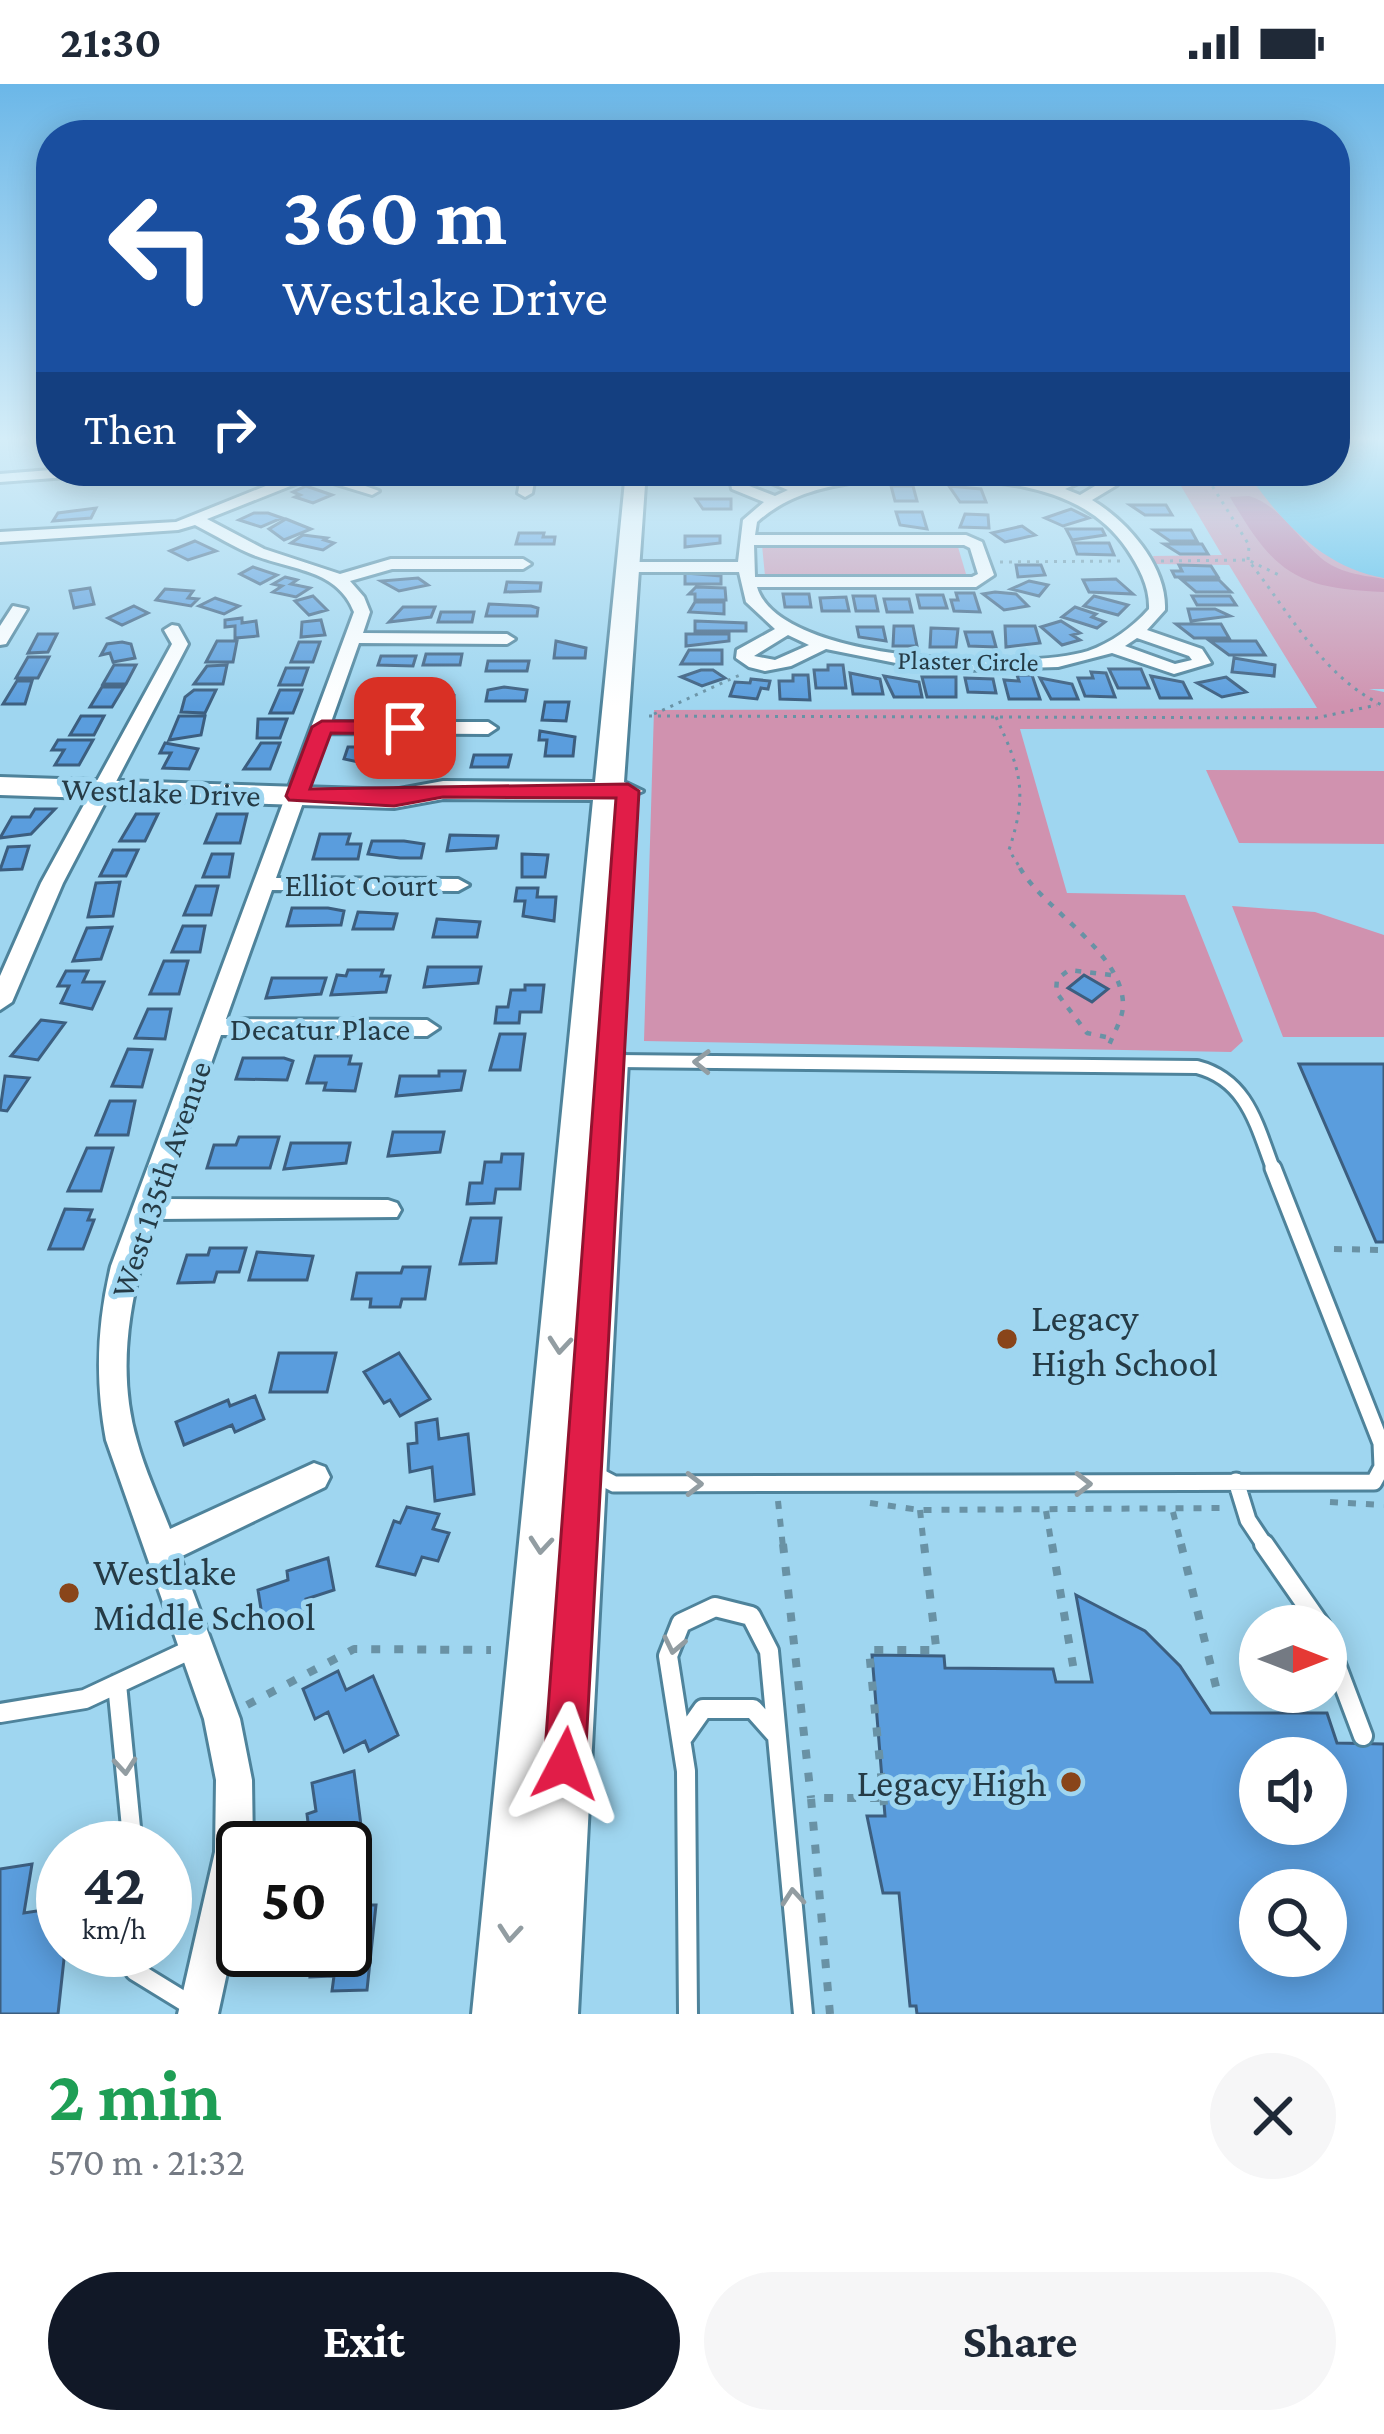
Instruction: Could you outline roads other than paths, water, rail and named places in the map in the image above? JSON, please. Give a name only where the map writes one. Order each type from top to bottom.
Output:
[{"type":"main road","points":[[503,2014],[568,1446],[636,527]]},
{"type":"main road","points":[[636,562],[642,527]]},
{"type":"main road","name":"Westlake Drive","points":[[0,786],[394,799],[447,810],[617,801]]},
{"type":"main road","points":[[548,2014],[568,1446]]},
{"type":"street","points":[[0,536],[169,527]]},
{"type":"street","points":[[213,527],[254,549],[339,579],[361,606],[355,638],[506,639]]},
{"type":"street","points":[[749,561],[750,527]]},
{"type":"street","points":[[1124,527],[1159,596],[1155,614],[1133,631]]},
{"type":"street","points":[[636,562],[749,561],[966,540],[976,545],[986,575],[976,582],[749,561]]},
{"type":"street","name":"Plaster Circle","points":[[749,561],[756,605],[790,628],[865,657],[905,662],[1053,662],[1111,647],[1133,631]]},
{"type":"street","points":[[339,579],[391,564],[523,564]]},
{"type":"street","points":[[0,640],[19,609]]},
{"type":"street","points":[[790,628],[746,650],[745,658],[755,665],[778,666],[825,643]]},
{"type":"street","points":[[0,1002],[52,883],[180,644],[172,630]]},
{"type":"street","points":[[1111,647],[1174,669],[1202,663],[1196,653],[1133,631]]},
{"type":"street","name":"West 135th Avenue","points":[[199,2012],[234,1852],[236,1792],[222,1719],[121,1440],[110,1359],[125,1266],[355,638]]},
{"type":"street","points":[[322,727],[488,728]]},
{"type":"street","name":"Elliot Court","points":[[265,884],[458,885]]},
{"type":"street","name":"Decatur Place","points":[[213,1027],[427,1028]]},
{"type":"street","points":[[146,1208],[388,1210]]},
{"type":"street","points":[[160,1550],[314,1477]]},
{"type":"lane","points":[[568,1446],[614,1484],[1374,1482],[1382,1468],[1381,1443],[1244,1094],[1232,1082],[1197,1067],[598,1061]]},
{"type":"lane","points":[[1236,1481],[1238,1502],[1312,1605]]},
{"type":"lane","points":[[688,2014],[684,1736],[669,1646],[679,1623],[703,1608],[734,1607],[754,1617],[766,1637],[803,2014]]},
{"type":"lane","points":[[0,1713],[85,1699],[194,1648]]},
{"type":"lane","points":[[118,1684],[131,1821]]},
{"type":"lane","points":[[1347,1694],[1363,1736]]},
{"type":"lane","points":[[684,1736],[703,1709],[728,1706],[753,1709],[778,1737]]},
{"type":"lane","points":[[144,1977],[199,2012]]},
{"type":"water","points":[[1292,527],[1384,527],[1384,578],[1342,564]]},
{"type":"place","name":"Legacy High School","points":[[1007,1339]]},
{"type":"place","name":"Westlake Middle School","points":[[69,1593]]},
{"type":"place","name":"Legacy High","points":[[1071,1782]]}]
